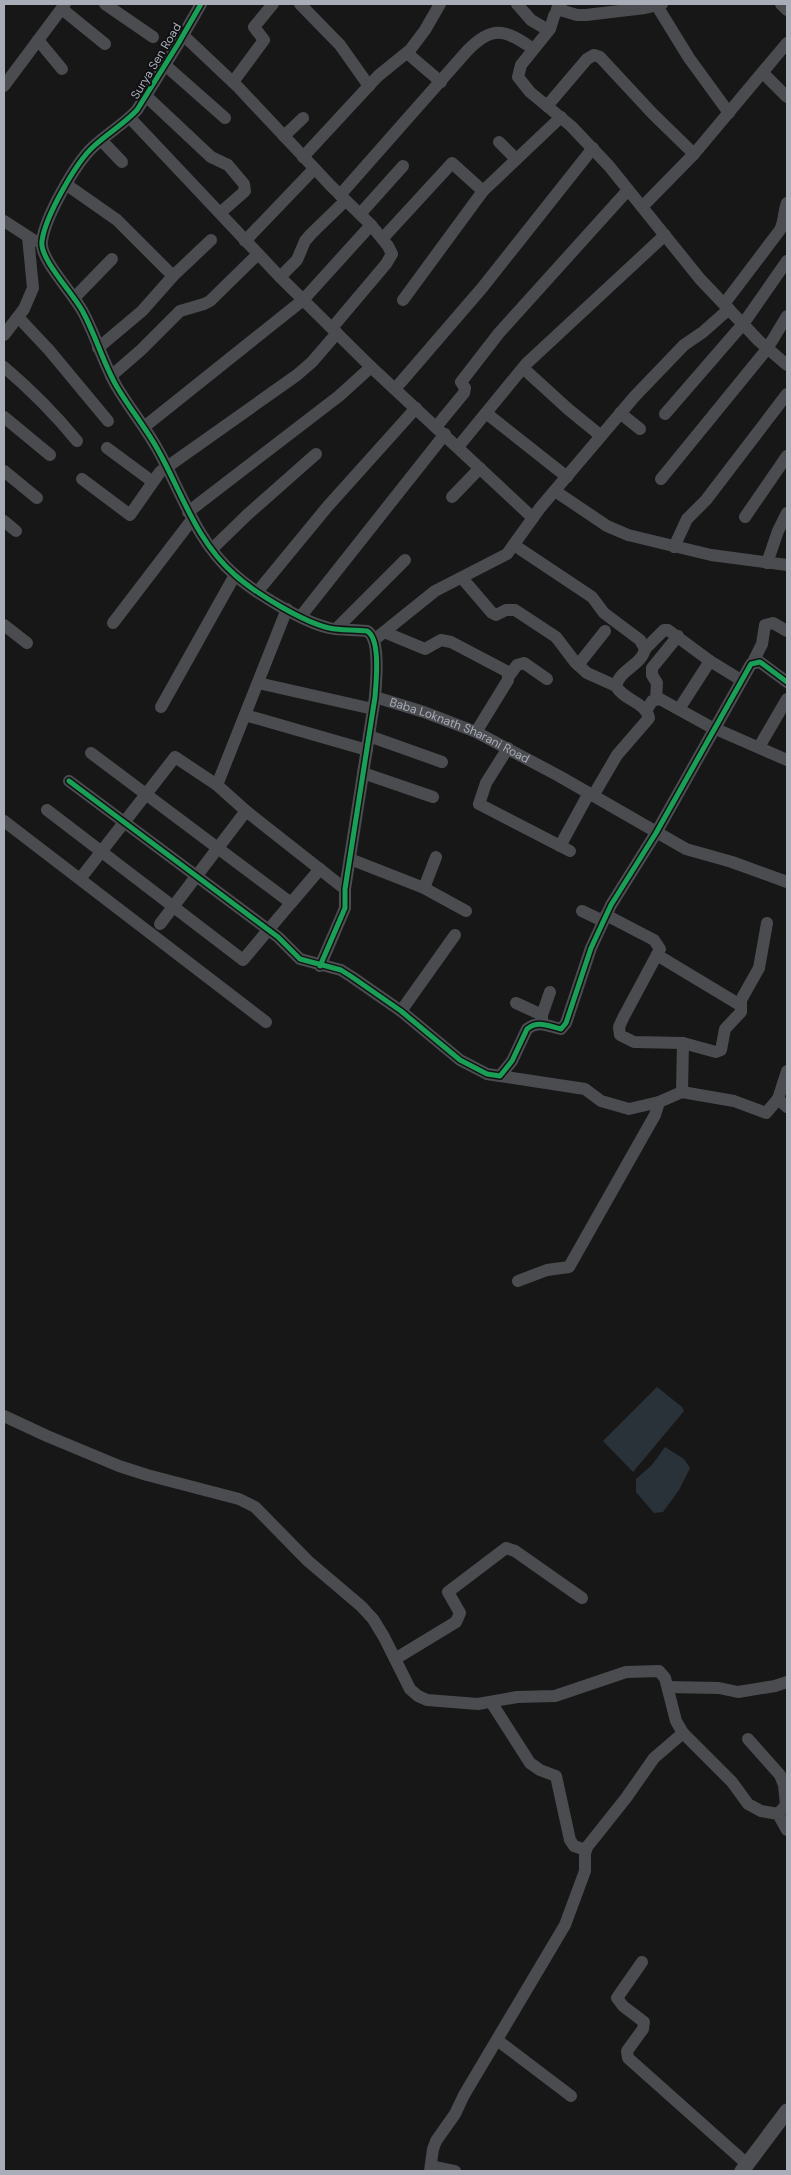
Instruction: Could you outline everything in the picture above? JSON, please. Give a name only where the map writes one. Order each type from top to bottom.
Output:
[{"type":"main road","points":[[744,2168],[787,2110]]},
{"type":"street","points":[[105,4],[153,37]]},
{"type":"street","name":"Surya Sen Road","points":[[42,245],[48,217],[67,185],[93,146],[130,118],[146,96],[201,4]]},
{"type":"street","points":[[232,82],[264,40],[254,27],[274,4]]},
{"type":"street","points":[[300,4],[340,45],[369,86]]},
{"type":"street","points":[[303,157],[378,76],[407,53],[425,30],[440,4]]},
{"type":"street","points":[[517,4],[531,20],[548,30]]},
{"type":"street","points":[[781,4],[787,10]]},
{"type":"street","points":[[729,113],[688,58],[659,5],[586,15],[577,15],[559,6],[548,30],[520,65],[518,77],[530,92],[561,117],[593,148],[700,279],[768,349],[787,365]]},
{"type":"street","points":[[4,86],[64,6],[105,44]]},
{"type":"street","points":[[280,277],[297,260],[305,241],[466,51],[483,36],[492,33],[508,33],[533,49]]},
{"type":"street","points":[[82,479],[130,514],[160,472],[306,369],[392,254],[383,238],[342,198],[232,82],[183,35]]},
{"type":"street","points":[[38,40],[62,69]]},
{"type":"street","points":[[642,206],[694,154],[787,43]]},
{"type":"street","points":[[407,53],[441,82]]},
{"type":"street","points":[[547,106],[587,59],[594,55],[600,57],[652,113],[694,154]]},
{"type":"street","points":[[165,65],[225,118]]},
{"type":"street","points":[[763,73],[787,97]]},
{"type":"street","points":[[146,96],[212,157],[228,165],[244,184],[245,191],[220,213]]},
{"type":"street","points":[[403,300],[483,191],[516,159],[536,143],[561,117]]},
{"type":"street","points":[[130,118],[245,241],[334,331],[533,518]]},
{"type":"street","points":[[284,136],[303,118]]},
{"type":"street","points":[[101,140],[122,162]]},
{"type":"street","points":[[499,142],[516,159]]},
{"type":"street","points":[[395,389],[482,288],[593,148]]},
{"type":"street","points":[[383,238],[452,163],[483,191]]},
{"type":"street","points":[[360,214],[403,166]]},
{"type":"street","points":[[245,241],[314,169]]},
{"type":"street","points":[[67,185],[117,220],[173,276]]},
{"type":"street","points":[[300,616],[440,431],[464,393],[465,388],[461,382],[471,368],[499,333],[628,190]]},
{"type":"street","points":[[379,636],[436,591],[502,557],[514,545],[533,518],[620,413],[684,345],[703,332],[727,306],[786,221],[784,210],[787,203]]},
{"type":"street","points":[[4,222],[42,245],[46,258],[75,297],[93,332],[111,376],[144,427],[167,468],[190,516],[212,549],[235,575],[258,591],[314,623],[336,629],[367,631],[425,649],[441,640],[451,642],[504,669],[508,676]]},
{"type":"street","points":[[144,427],[303,300],[371,226]]},
{"type":"street","points":[[458,447],[523,368],[665,235]]},
{"type":"street","points":[[4,335],[18,318],[29,299],[32,288],[28,237]]},
{"type":"street","points":[[98,348],[142,311],[173,276],[211,240]]},
{"type":"street","points":[[111,376],[142,350],[180,311],[204,304],[210,300],[258,254]]},
{"type":"street","points":[[75,297],[112,260]]},
{"type":"street","points":[[665,414],[743,324],[787,261]]},
{"type":"street","points":[[661,479],[768,349],[787,316]]},
{"type":"street","points":[[18,318],[54,356],[108,422]]},
{"type":"street","points":[[4,366],[30,390],[77,441]]},
{"type":"street","points":[[113,623],[190,516],[339,396],[371,367]]},
{"type":"street","points":[[523,368],[601,436]]},
{"type":"street","points":[[674,547],[686,519],[706,500],[787,394]]},
{"type":"street","points":[[258,591],[328,506],[416,408]]},
{"type":"street","points":[[486,413],[567,477]]},
{"type":"street","points":[[620,413],[640,429]]},
{"type":"street","points":[[4,417],[50,455]]},
{"type":"street","points":[[107,448],[152,482]]},
{"type":"street","points":[[212,549],[316,454]]},
{"type":"street","points":[[746,517],[787,456]]},
{"type":"street","points":[[452,497],[480,468]]},
{"type":"street","points":[[4,472],[38,498]]},
{"type":"street","points":[[556,491],[616,531],[674,547],[787,565]]},
{"type":"street","points":[[767,563],[778,531],[787,513]]},
{"type":"street","points":[[4,522],[16,531]]},
{"type":"street","points":[[514,545],[592,597],[604,613],[640,640],[645,649]]},
{"type":"street","points":[[336,629],[405,560]]},
{"type":"street","points":[[161,707],[235,575]]},
{"type":"street","points":[[462,578],[492,613],[496,615],[506,610],[515,610],[556,637],[578,665],[588,673],[616,686],[622,694],[646,711],[648,718],[617,755],[591,795],[565,848],[479,804],[486,783],[508,748]]},
{"type":"street","points":[[217,785],[288,609]]},
{"type":"street","points":[[516,1003],[560,1029],[566,1023],[586,960],[605,918],[656,833],[741,680],[754,662],[762,644],[765,625],[773,623],[787,630]]},
{"type":"street","points":[[4,626],[27,643]]},
{"type":"street","points":[[616,686],[621,677],[641,658],[645,649],[664,630],[671,631],[710,661],[741,680]]},
{"type":"street","points":[[578,665],[606,631]]},
{"type":"street","name":"Baba Loknath Sharani Road","points":[[379,636],[374,703],[424,712],[476,732],[508,748],[686,849],[725,860],[787,882]]},
{"type":"street","points":[[646,711],[656,699],[657,683],[652,675],[652,668],[678,636]]},
{"type":"street","points":[[679,709],[710,661]]},
{"type":"street","points":[[754,662],[760,662],[787,682]]},
{"type":"street","points":[[476,732],[508,676],[517,665],[524,663],[547,679]]},
{"type":"street","points":[[258,683],[374,703],[345,889],[345,908],[320,966]]},
{"type":"street","points":[[656,699],[660,699],[714,728],[787,760]]},
{"type":"street","points":[[759,747],[787,699]]},
{"type":"street","points":[[245,715],[367,750]]},
{"type":"street","points":[[369,736],[442,762]]},
{"type":"street","points":[[90,753],[292,903]]},
{"type":"street","points":[[80,879],[175,757],[217,785],[246,811],[345,889]]},
{"type":"street","points":[[363,774],[434,797]]},
{"type":"street","points":[[69,781],[268,930],[300,959],[320,966],[341,970],[401,1012],[450,1054],[488,1074],[585,1089],[601,1101],[629,1109],[659,1102],[682,1092],[734,1101],[766,1113],[782,1103],[787,1071]]},
{"type":"street","points":[[47,810],[243,960],[320,869]]},
{"type":"street","points":[[160,924],[246,811]]},
{"type":"street","points":[[4,821],[266,1022]]},
{"type":"street","points":[[424,888],[436,857]]},
{"type":"street","points":[[350,859],[424,888],[466,911]]},
{"type":"street","points":[[582,911],[605,918],[654,940],[660,949],[623,1018],[618,1032],[623,1038],[634,1042],[683,1044],[716,1052],[721,1050],[725,1029],[741,1012],[740,1005],[745,991],[759,968],[767,922]]},
{"type":"street","points":[[401,1012],[454,935]]},
{"type":"street","points":[[657,955],[740,1005]]},
{"type":"street","points":[[500,1076],[512,1061],[526,1029],[542,1019],[550,992]]},
{"type":"street","points":[[682,1092],[683,1044]]},
{"type":"street","points":[[518,1281],[547,1270],[569,1267],[655,1116],[659,1102]]},
{"type":"street","points":[[4,1416],[119,1466],[147,1476],[239,1499],[255,1507],[308,1561],[361,1606],[373,1619],[410,1689],[418,1696],[427,1700],[456,1703],[491,1702],[517,1697],[555,1696],[612,1676],[644,1670],[658,1671],[662,1673],[668,1687],[676,1722],[683,1733],[732,1782],[748,1804],[761,1811],[778,1814],[783,1810],[787,1800],[784,1785],[780,1776],[748,1739]]},
{"type":"street","points":[[394,1659],[456,1622],[460,1613],[448,1592],[506,1548],[515,1551],[582,1598]]},
{"type":"street","points":[[668,1687],[720,1688],[738,1692],[775,1686],[787,1682]]},
{"type":"street","points":[[491,1702],[530,1762],[540,1770],[556,1776],[570,1840],[574,1846],[586,1850]]},
{"type":"street","points":[[455,2171],[430,2169],[436,2141],[455,2114],[464,2095],[565,1925],[585,1871],[586,1850],[654,1758],[683,1733]]},
{"type":"street","points":[[778,1814],[787,1830]]},
{"type":"street","points":[[642,1962],[617,1998],[623,2006],[644,2022],[643,2029],[627,2051],[628,2058],[744,2168]]},
{"type":"street","points":[[497,2040],[571,2096]]},
{"type":"shaded area","points":[[657,1387],[682,1407],[684,1411],[633,1472],[603,1441]]},
{"type":"shaded area","points":[[665,1447],[684,1459],[690,1468],[679,1490],[663,1512],[654,1513],[636,1492],[636,1479],[652,1465]]},
{"type":"cycle path","points":[[201,4],[137,110],[94,146],[70,177],[49,218],[42,241],[51,267],[83,312],[117,387],[158,450],[191,516],[221,562],[254,590],[306,620],[329,628],[367,631],[374,643],[377,661],[375,697],[345,889],[345,908],[320,966]]},
{"type":"cycle path","points":[[69,781],[278,937],[300,959],[341,970],[401,1011],[460,1060],[487,1074],[500,1076],[512,1061],[527,1029],[539,1024],[561,1029],[566,1023],[591,948],[611,905],[656,833],[751,664],[760,662],[787,682]]}]
